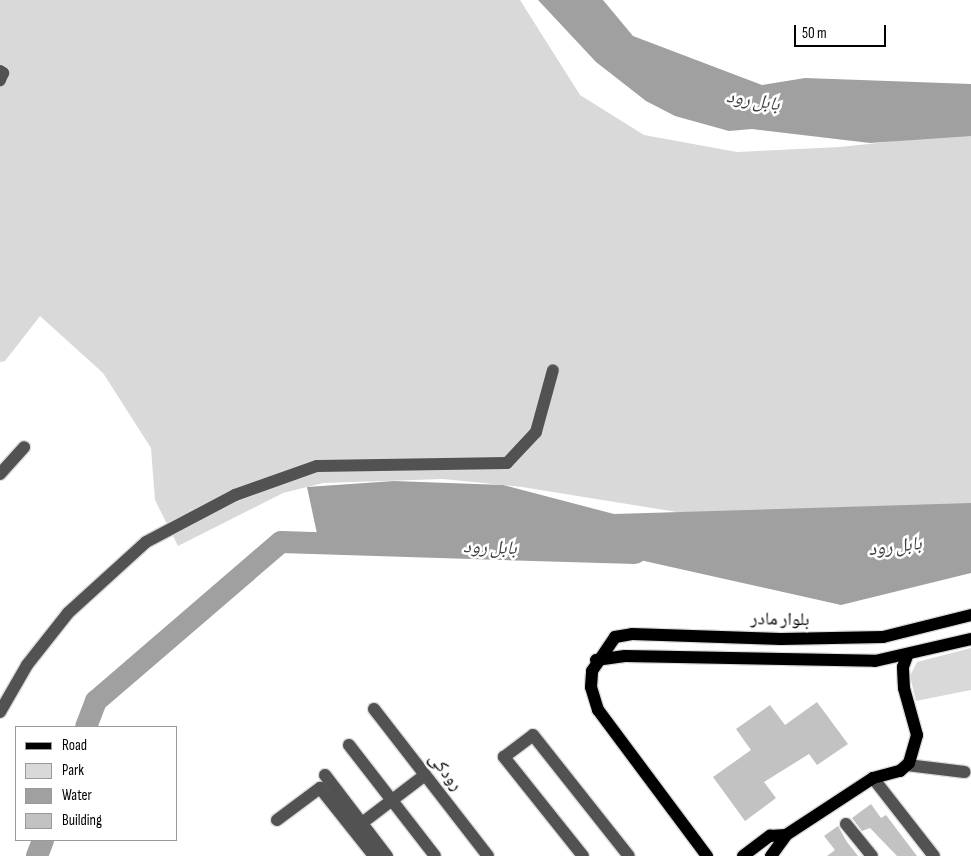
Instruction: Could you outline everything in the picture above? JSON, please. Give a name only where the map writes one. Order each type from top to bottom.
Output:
[{"type":"main road","name":"بلوار مادر","points":[[707,856],[598,710],[591,687],[592,671],[596,660],[615,638],[632,634],[781,638],[883,637],[971,615]]},
{"type":"main road","points":[[596,660],[625,656],[875,661],[907,656],[971,639]]},
{"type":"main road","points":[[771,856],[786,835],[873,778],[900,771],[907,765],[917,735],[904,688],[903,667],[907,656]]},
{"type":"main road","points":[[742,856],[770,836],[786,835]]},
{"type":"street","points":[[0,712],[27,665],[68,613],[146,542],[235,495],[317,466],[507,463],[536,432],[553,370]]},
{"type":"street","points":[[0,474],[24,447]]},
{"type":"street","name":"رودکی","points":[[374,709],[488,856]]},
{"type":"street","points":[[583,856],[504,757],[533,735],[629,856]]},
{"type":"street","points":[[349,745],[435,856]]},
{"type":"street","points":[[907,765],[965,772]]},
{"type":"street","points":[[325,775],[387,856]]},
{"type":"street","points":[[362,823],[426,775]]},
{"type":"street","points":[[873,778],[934,856]]},
{"type":"street","points":[[277,820],[320,788],[374,856]]},
{"type":"street","points":[[846,824],[872,856]]},
{"type":"green space","points":[[0,0],[520,0],[580,95],[644,135],[737,152],[840,147],[971,133],[971,512],[720,519],[522,487],[443,479],[323,483],[283,493],[178,546],[155,500],[151,448],[103,373],[40,316],[5,361],[0,362]]},
{"type":"green space","points":[[971,648],[971,690],[916,701],[910,676],[917,662]]},
{"type":"water","points":[[538,0],[603,0],[633,36],[762,85],[805,78],[971,84],[971,136],[870,143],[752,129],[729,131],[675,116],[646,101],[596,62]]},
{"type":"water","points":[[394,481],[503,485],[614,514],[971,503],[971,573],[841,605],[604,552],[319,543],[307,487]]},
{"type":"building","points":[[817,702],[848,744],[817,765],[809,754],[764,782],[776,798],[745,821],[713,777],[751,750],[736,729],[770,705],[785,725]]},
{"type":"building","points":[[871,804],[881,818],[886,815],[917,856],[897,856],[870,828],[862,831],[852,818]]},
{"type":"building","points":[[838,826],[858,856],[827,856],[835,850],[824,836]]},
{"type":"waterway","name":"بابل رود","points":[[86,726],[96,701],[281,542],[635,553]]},
{"type":"waterway","name":"بابل رود","points":[[37,856],[43,841]]}]
